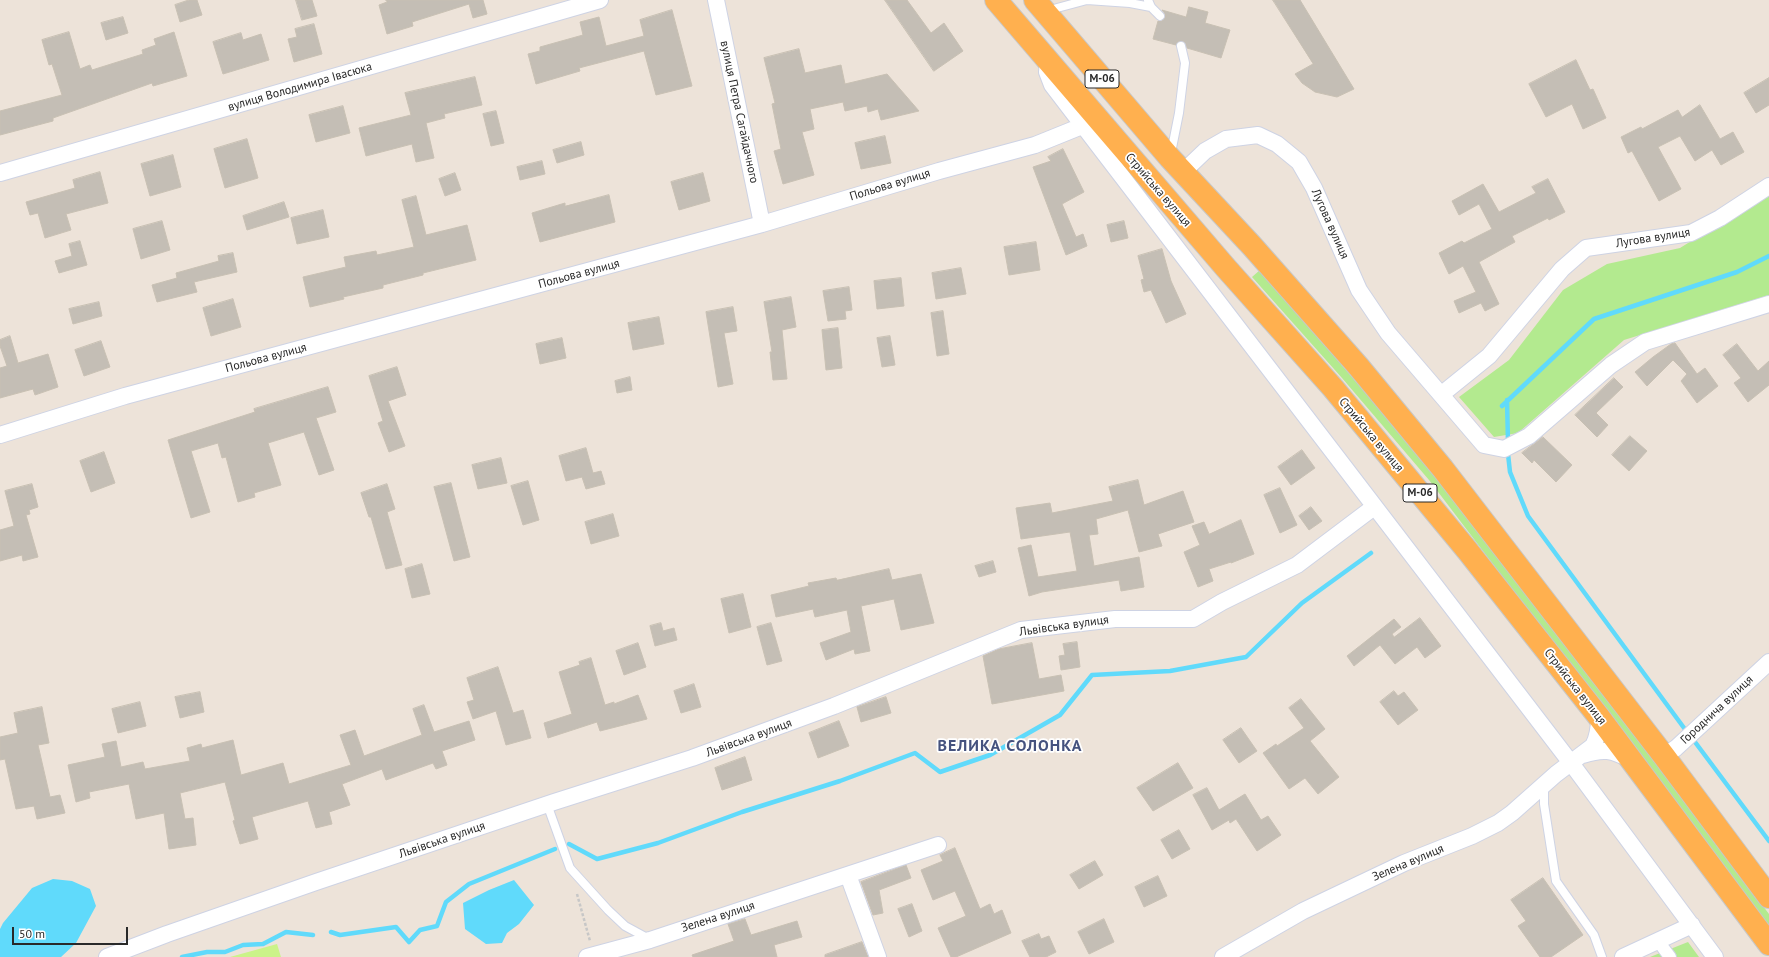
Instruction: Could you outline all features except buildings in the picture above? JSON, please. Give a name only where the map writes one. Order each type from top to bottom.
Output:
[{"type":"highway","name":"Стрийська вулиця","points":[[996,0],[1226,268],[1333,388],[1467,550],[1599,716],[1769,944]]},
{"type":"highway","name":"М-06","points":[[1039,6],[1176,165],[1252,246],[1383,396],[1444,469],[1664,756],[1769,897]]},
{"type":"street","name":"вулиця Володимира Івасюка","points":[[0,173],[600,0]]},
{"type":"street","name":"вулиця Петра Сагайдачного","points":[[716,0],[762,224]]},
{"type":"street","points":[[1048,61],[1047,72],[1052,85],[1082,126],[1374,507],[1577,759],[1715,957]]},
{"type":"street","name":"Польова вулиця","points":[[0,435],[125,396],[762,224],[939,171],[1035,145],[1082,126]]},
{"type":"street","name":"Лугова вулиця","points":[[1176,165],[1226,139],[1258,135],[1277,144],[1299,162],[1314,188],[1359,290],[1388,333],[1442,394],[1484,445],[1504,450],[1529,436],[1611,365],[1645,342],[1769,304]]},
{"type":"street","name":"Лугова вулиця","points":[[1442,394],[1489,356],[1562,269],[1586,248],[1691,233],[1720,218],[1769,186]]},
{"type":"street","name":"Львівська вулиця","points":[[107,957],[167,934],[547,804],[692,758],[797,720],[1021,630],[1115,619],[1193,619],[1222,602],[1297,565],[1374,507]]},
{"type":"street","name":"Городнича вулиця","points":[[1664,756],[1689,736],[1769,662]]},
{"type":"street","name":"Зелена вулиця","points":[[1223,957],[1303,911],[1404,863],[1490,828],[1512,813],[1556,774],[1593,746],[1597,740],[1599,716]]},
{"type":"street","name":"Зелена вулиця","points":[[1577,759],[1596,751],[1608,750],[1631,760]]},
{"type":"street","name":"Зелена вулиця","points":[[590,956],[650,940],[938,845]]},
{"type":"street","points":[[848,875],[878,957]]},
{"type":"street","points":[[1624,957],[1692,925]]},
{"type":"street","points":[[1658,941],[1670,957]]},
{"type":"lane","points":[[1039,6],[1087,0],[1150,3],[1160,16]]},
{"type":"lane","points":[[1176,165],[1179,113],[1185,63],[1181,46]]},
{"type":"lane","points":[[1544,786],[1544,804],[1556,881],[1594,935],[1602,957]]},
{"type":"lane","points":[[547,804],[570,868],[608,910],[625,926],[650,940]]},
{"type":"path","points":[[570,868],[590,956]]},
{"type":"green space","points":[[1769,193],[1769,295],[1624,340],[1518,433],[1494,437],[1459,397],[1509,360],[1563,290],[1607,264],[1680,248]]},
{"type":"green space","points":[[1260,270],[1436,475],[1564,641],[1769,914],[1769,927],[1429,480],[1342,378],[1252,277]]},
{"type":"green space","points":[[1688,942],[1699,957],[1650,957]]},
{"type":"green space","points":[[277,944],[281,957],[230,957]]},
{"type":"water","points":[[53,879],[72,881],[90,889],[96,906],[76,943],[61,957],[0,957],[0,929],[3,923],[32,888]]},
{"type":"water","points":[[514,880],[534,905],[519,924],[507,933],[502,943],[486,944],[465,929],[463,903]]},
{"type":"waterway","points":[[1502,406],[1594,319],[1737,272],[1769,256]]},
{"type":"waterway","points":[[1507,400],[1508,442]]},
{"type":"waterway","points":[[1508,454],[1510,472],[1528,516],[1687,732]]},
{"type":"waterway","points":[[569,844],[597,859],[658,843],[742,812],[840,781],[915,753],[940,772],[990,755],[1060,715],[1092,675],[1170,671],[1246,657],[1302,603],[1371,553]]},
{"type":"waterway","points":[[1692,738],[1769,841]]},
{"type":"waterway","points":[[331,932],[340,935],[396,927],[409,942],[420,930],[437,926],[446,902],[469,884],[555,849]]},
{"type":"waterway","points":[[182,957],[207,952],[225,952],[243,945],[263,944],[286,932],[313,935]]},
{"type":"district","name":"ВЕЛИКА СОЛОНКА","points":[[1010,746]]}]
